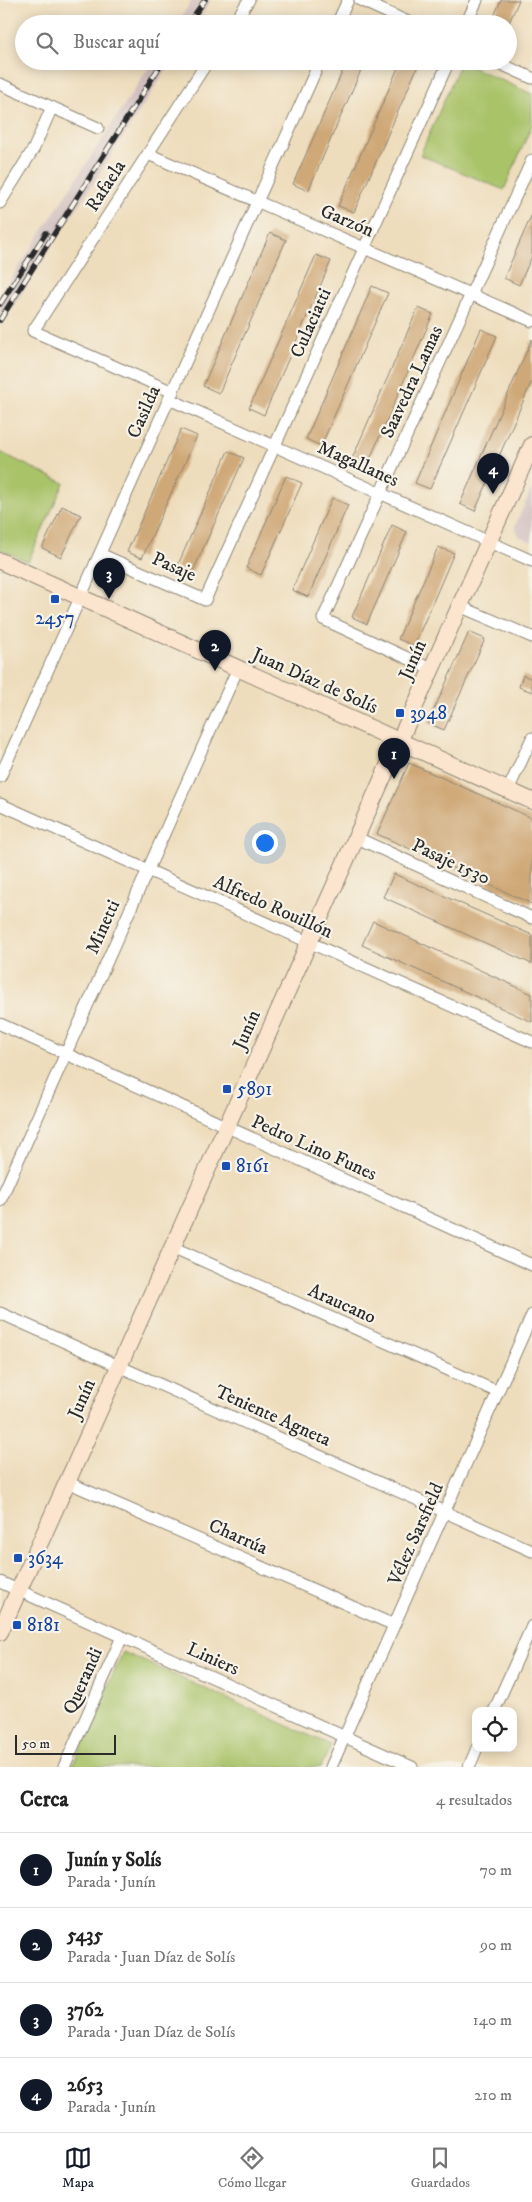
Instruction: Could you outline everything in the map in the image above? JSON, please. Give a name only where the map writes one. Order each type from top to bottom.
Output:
[{"type":"main road","name":"Junín","points":[[0,1632],[532,444]]},
{"type":"main road","name":"Juan Díaz de Solís","points":[[0,560],[532,801]]},
{"type":"street","points":[[239,15],[249,0]]},
{"type":"street","points":[[341,15],[348,0]]},
{"type":"street","points":[[360,0],[392,15]]},
{"type":"street","points":[[470,15],[477,0]]},
{"type":"street","name":"Rafaela","points":[[33,331],[202,70]]},
{"type":"street","name":"Casilda","points":[[0,777],[316,70]]},
{"type":"street","name":"Culaciatti","points":[[206,600],[445,70]]},
{"type":"street","points":[[514,70],[532,78]]},
{"type":"street","points":[[0,84],[98,128]]},
{"type":"street","points":[[0,203],[34,148],[52,107]]},
{"type":"street","name":"Garzón","points":[[148,154],[532,321]]},
{"type":"street","name":"Saavedra Lamas","points":[[431,669],[323,619],[532,160]]},
{"type":"street","name":"Magallanes","points":[[33,331],[275,446],[532,561]]},
{"type":"street","name":"Pasaje","points":[[100,554],[206,600]]},
{"type":"street","points":[[459,606],[532,637]]},
{"type":"street","name":"Minetti","points":[[0,1201],[238,668]]},
{"type":"street","points":[[508,790],[532,738]]},
{"type":"street","name":"Alfredo Rouillón","points":[[0,804],[532,1042]]},
{"type":"street","name":"Pasaje 1530","points":[[356,837],[532,918]]},
{"type":"street","name":"Pedro Lino Funes","points":[[0,1024],[532,1265]]},
{"type":"street","name":"Araucano","points":[[172,1247],[498,1392]]},
{"type":"street","name":"Teniente Agneta","points":[[0,1313],[532,1551]]},
{"type":"street","name":"Vélez Sarsfield","points":[[331,1767],[532,1315]]},
{"type":"street","name":"Charrúa","points":[[67,1482],[394,1625]]},
{"type":"street","name":"Liniers","points":[[0,1582],[412,1767]]},
{"type":"street","points":[[496,1707],[532,1626]]},
{"type":"street","name":"Querandi","points":[[64,1767],[122,1637]]},
{"type":"street","points":[[469,1767],[476,1752]]},
{"type":"shaded area","points":[[192,0],[211,0],[202,15],[183,15]]},
{"type":"shaded area","points":[[147,70],[166,70],[0,327],[0,296]]},
{"type":"shaded area","points":[[532,488],[532,542],[519,536],[515,526]]},
{"type":"green space","points":[[457,70],[479,70],[532,94],[532,125],[504,190],[420,155]]},
{"type":"green space","points":[[0,452],[64,483],[28,562],[0,549]]},
{"type":"green space","points":[[123,1652],[331,1745],[321,1767],[72,1767]]},
{"type":"building","points":[[501,0],[519,0],[512,15],[494,15]]},
{"type":"building","points":[[343,70],[361,70],[308,191],[293,184]]},
{"type":"building","points":[[397,70],[416,70],[354,212],[338,206]]},
{"type":"building","points":[[532,214],[532,256],[519,285],[504,278]]},
{"type":"building","points":[[270,233],[286,240],[219,393],[203,386]]},
{"type":"building","points":[[316,255],[331,261],[264,415],[249,408]]},
{"type":"building","points":[[372,286],[388,293],[321,446],[306,439]]},
{"type":"building","points":[[418,308],[433,314],[366,468],[351,461]]},
{"type":"building","points":[[481,329],[497,336],[430,489],[415,483]]},
{"type":"building","points":[[532,339],[532,381],[475,511],[460,504]]},
{"type":"building","points":[[181,429],[197,436],[142,558],[127,552]]},
{"type":"building","points":[[228,451],[244,458],[189,580],[174,574]]},
{"type":"building","points":[[286,476],[302,483],[261,575],[246,568]]},
{"type":"building","points":[[332,498],[348,505],[308,597],[292,590]]},
{"type":"building","points":[[62,506],[81,515],[61,557],[42,548]]},
{"type":"building","points":[[392,525],[407,532],[367,624],[352,617]]},
{"type":"building","points":[[438,547],[454,553],[414,646],[398,639]]},
{"type":"building","points":[[469,632],[485,639],[444,730],[428,723]]},
{"type":"building","points":[[523,675],[532,679],[532,692],[519,687]]},
{"type":"building","points":[[409,763],[532,818],[532,904],[377,834]]},
{"type":"building","points":[[394,874],[532,935],[532,964],[383,897]]},
{"type":"building","points":[[373,921],[532,994],[532,1022],[362,945]]},
{"type":"railway","points":[[194,15],[205,0]]},
{"type":"railway","points":[[0,320],[157,70]]},
{"type":"railway","points":[[0,304],[46,233]]},
{"type":"place","name":"2653","points":[[493,494]]},
{"type":"place","name":"2457","points":[[55,599]]},
{"type":"place","name":"3762","points":[[109,599]]},
{"type":"place","name":"5435","points":[[215,671]]},
{"type":"place","name":"3948","points":[[400,713]]},
{"type":"place","name":"Junín y Solís","points":[[394,779]]},
{"type":"place","name":"5891","points":[[227,1089]]},
{"type":"place","name":"8161","points":[[226,1166]]},
{"type":"place","name":"3634","points":[[18,1558]]},
{"type":"place","name":"8181","points":[[17,1625]]}]
